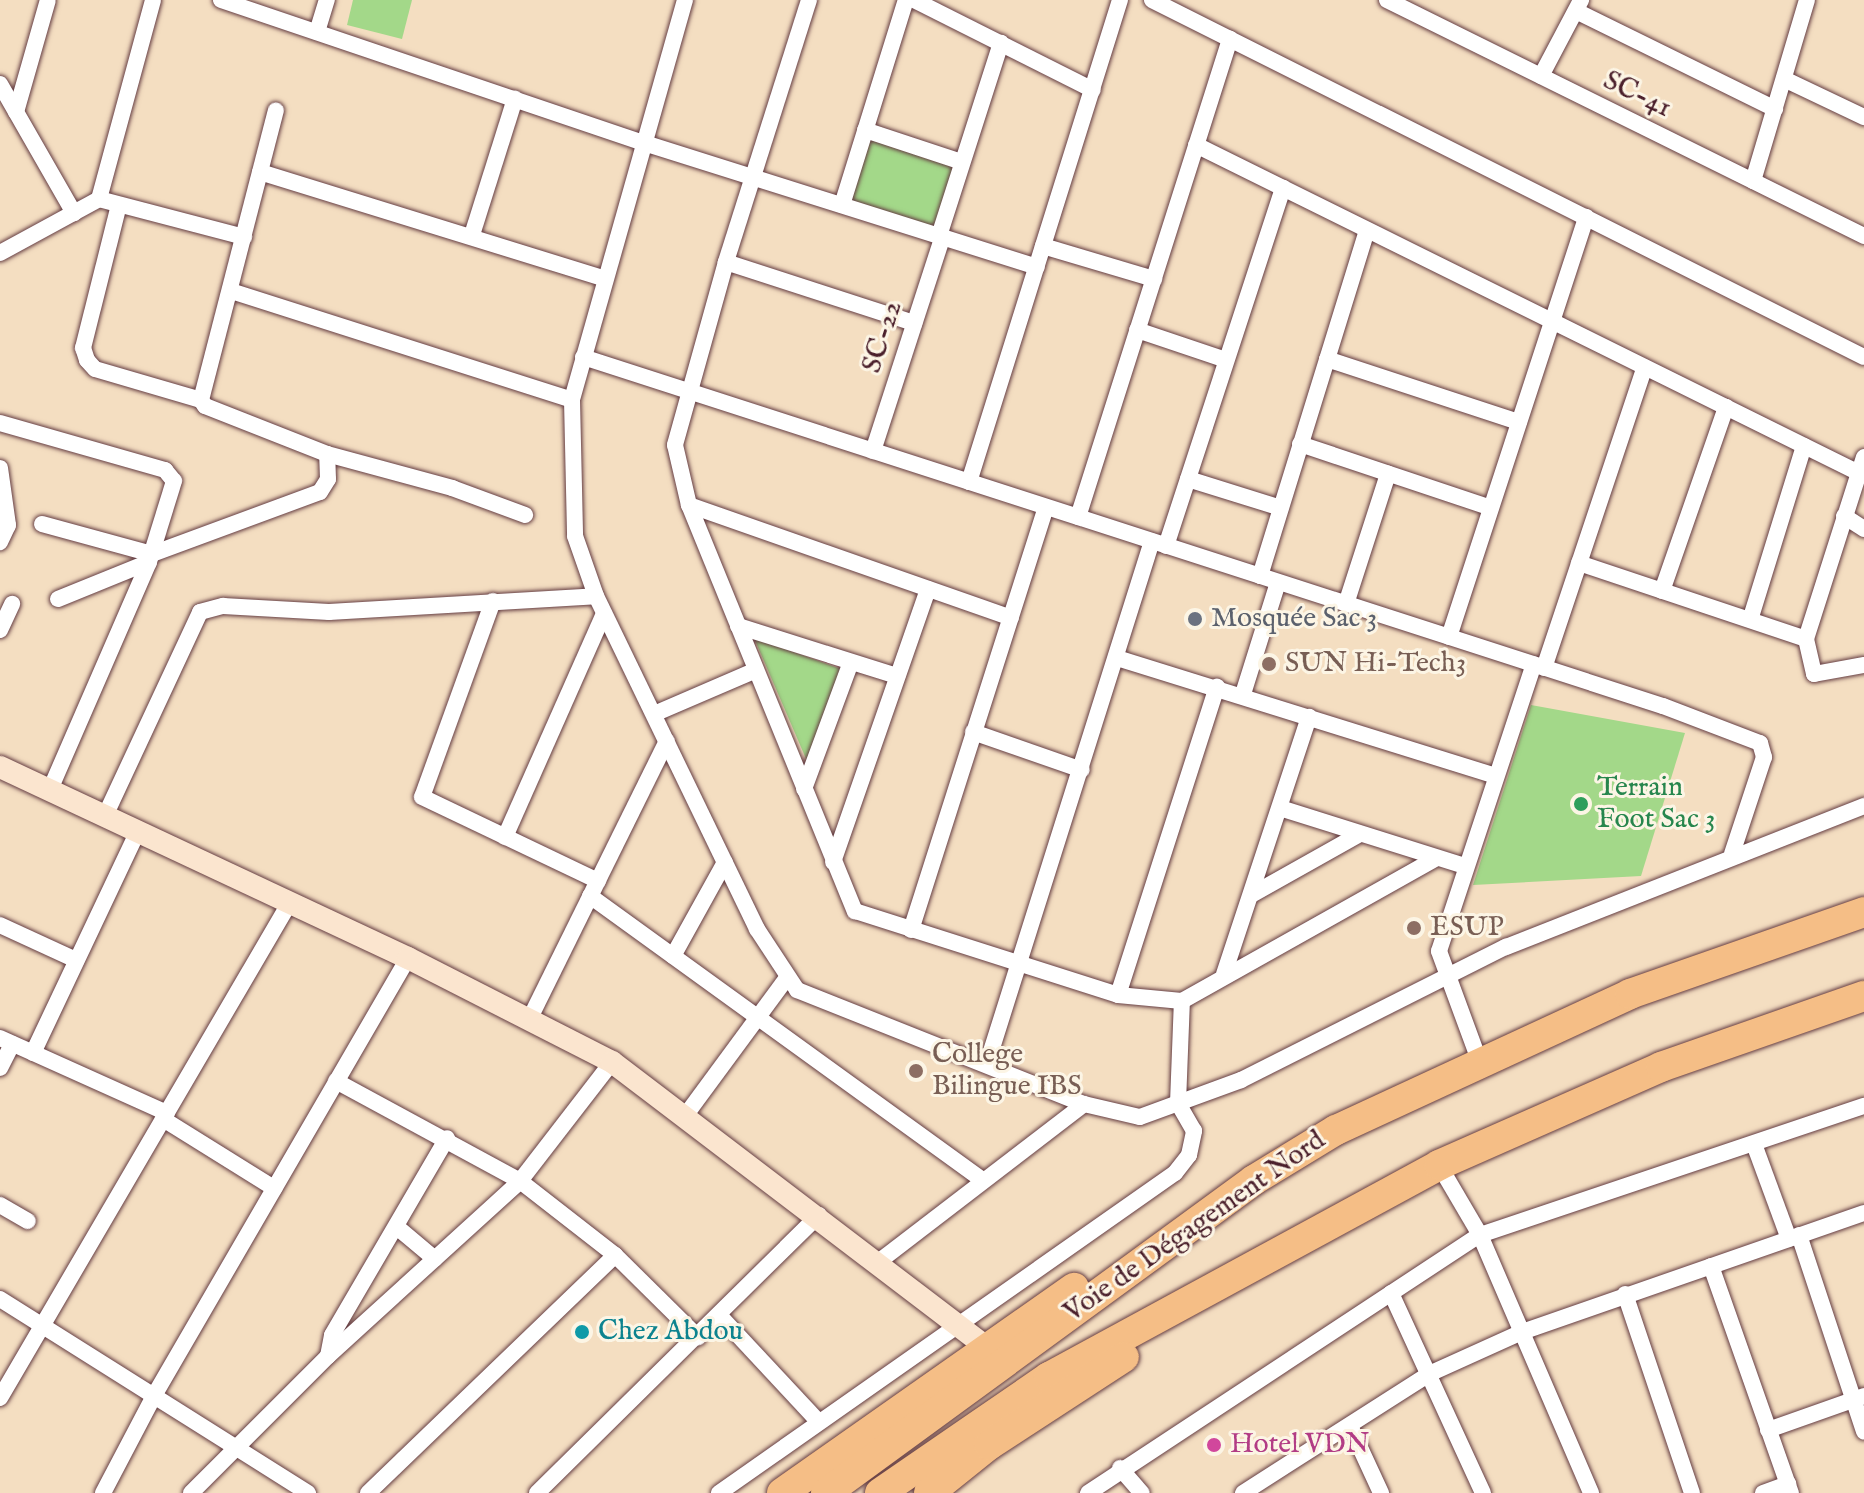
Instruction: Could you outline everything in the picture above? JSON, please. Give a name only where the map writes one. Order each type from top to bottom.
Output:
[{"type":"highway","name":"Voie de Dégagement Nord","points":[[826,1493],[1254,1180],[1336,1130],[1479,1060],[1630,994],[1864,912]]},
{"type":"highway","name":"Voie de Dégagement Nord","points":[[880,1493],[1049,1377],[1439,1165],[1661,1067],[1864,996]]},
{"type":"highway","points":[[782,1493],[985,1346],[1187,1213],[1254,1180]]},
{"type":"highway","points":[[929,1493],[989,1445],[1142,1345],[1224,1284]]},
{"type":"street","points":[[16,112],[48,0]]},
{"type":"street","points":[[0,253],[99,199],[153,0]]},
{"type":"street","points":[[221,0],[641,142],[1037,267]]},
{"type":"street","points":[[317,32],[327,0]]},
{"type":"street","points":[[685,0],[641,142],[572,400],[570,474],[575,536],[604,614],[786,979],[838,1008],[1084,1104],[1140,1117],[1241,1080],[1446,977],[1732,854],[1864,806]]},
{"type":"street","points":[[809,0],[687,391],[675,445],[689,505],[855,911],[1019,966],[1118,995],[1182,1001],[1224,974],[1437,858]]},
{"type":"street","points":[[842,205],[906,0]]},
{"type":"street","points":[[914,0],[1093,90]]},
{"type":"street","points":[[969,482],[1120,0]]},
{"type":"street","points":[[1152,0],[1864,357]]},
{"type":"street","name":"SC-41","points":[[1387,0],[1864,236]]},
{"type":"street","points":[[1753,181],[1807,0]]},
{"type":"street","points":[[1541,76],[1579,6],[1775,109]]},
{"type":"street","points":[[1078,517],[1230,39]]},
{"type":"street","name":"SC-22","points":[[873,451],[1001,43]]},
{"type":"street","points":[[1784,79],[1864,117]]},
{"type":"street","points":[[0,84],[74,213]]},
{"type":"street","points":[[472,235],[515,99]]},
{"type":"street","points":[[201,400],[276,111]]},
{"type":"street","points":[[865,130],[962,162]]},
{"type":"street","points":[[1196,145],[1804,446],[1861,465],[1806,639],[1814,674],[1864,665]]},
{"type":"street","points":[[260,172],[472,235],[603,278]]},
{"type":"street","points":[[987,1064],[1117,658],[1159,543],[1188,479],[1283,188]]},
{"type":"street","points":[[99,199],[244,237]]},
{"type":"street","points":[[119,205],[83,348],[87,360],[95,369],[201,400],[205,406],[327,454],[452,488],[525,515]]},
{"type":"street","points":[[1449,637],[1586,217]]},
{"type":"street","points":[[1260,576],[1367,230]]},
{"type":"street","points":[[1043,246],[1154,279]]},
{"type":"street","points":[[726,262],[914,323]]},
{"type":"street","points":[[231,291],[572,400]]},
{"type":"street","points":[[1137,330],[1226,360]]},
{"type":"street","points":[[583,357],[1539,666],[1760,743],[1764,757],[1732,854]]},
{"type":"street","points":[[1327,359],[1519,422]]},
{"type":"street","points":[[1479,1060],[1446,977],[1439,951],[1442,931],[1495,776],[1579,563],[1645,367]]},
{"type":"street","points":[[1662,591],[1726,407]]},
{"type":"street","points":[[0,423],[169,472],[174,481],[151,558],[50,790]]},
{"type":"street","points":[[1300,444],[1491,508]]},
{"type":"street","points":[[1751,617],[1804,446]]},
{"type":"street","points":[[58,599],[151,558],[320,492],[328,479],[327,454]]},
{"type":"street","points":[[0,468],[8,525],[0,542]]},
{"type":"street","points":[[1346,604],[1388,474]]},
{"type":"street","points":[[1188,479],[1281,508]]},
{"type":"street","points":[[689,505],[1011,618]]},
{"type":"street","points":[[911,930],[1046,507]]},
{"type":"street","points":[[1844,516],[1864,529]]},
{"type":"street","points":[[42,524],[151,558]]},
{"type":"street","points":[[1579,563],[1751,617],[1806,639]]},
{"type":"street","points":[[1243,694],[1278,582]]},
{"type":"street","points":[[833,862],[928,589]]},
{"type":"street","points":[[105,816],[200,612],[223,606],[329,612],[596,596]]},
{"type":"street","points":[[493,601],[422,797],[505,837],[594,889],[673,956],[982,1180]]},
{"type":"street","points":[[0,630],[12,604]]},
{"type":"street","points":[[505,837],[604,614]]},
{"type":"street","points":[[738,626],[897,676]]},
{"type":"street","points":[[1117,658],[1243,694],[1495,776]]},
{"type":"street","points":[[804,789],[851,662]]},
{"type":"street","points":[[654,714],[756,670]]},
{"type":"street","points":[[1118,995],[1217,687]]},
{"type":"street","points":[[1224,974],[1253,894],[1309,717]]},
{"type":"street","points":[[973,732],[1082,770]]},
{"type":"street","points":[[529,1020],[667,741]]},
{"type":"street","points":[[0,767],[408,958],[612,1062],[819,1215],[985,1346]]},
{"type":"street","points":[[1280,808],[1465,866]]},
{"type":"street","points":[[33,1053],[138,831]]},
{"type":"street","points":[[1253,894],[1360,834]]},
{"type":"street","points":[[673,956],[725,862]]},
{"type":"street","points":[[0,1398],[290,902]]},
{"type":"street","points":[[0,925],[76,960]]},
{"type":"street","points":[[103,1493],[155,1394],[408,958]]},
{"type":"street","points":[[685,1116],[786,979]]},
{"type":"street","points":[[719,1493],[955,1323],[1175,1173],[1189,1155],[1194,1131],[1178,1103],[1182,1001]]},
{"type":"street","points":[[0,1068],[6,1041],[165,1116],[274,1188]]},
{"type":"street","points":[[191,1493],[328,1356],[520,1181],[612,1062]]},
{"type":"street","points":[[336,1081],[447,1138],[520,1181],[615,1255],[698,1337]]},
{"type":"street","points":[[877,1263],[1084,1104]]},
{"type":"street","points":[[1088,1493],[1120,1468],[1480,1235],[1864,1106]]},
{"type":"street","points":[[328,1356],[332,1335],[398,1228],[447,1138]]},
{"type":"street","points":[[1754,1144],[1858,1398],[1864,1432]]},
{"type":"street","points":[[1439,1165],[1480,1235],[1591,1493]]},
{"type":"street","points":[[0,1205],[28,1221]]},
{"type":"street","points":[[1243,1493],[1351,1428],[1429,1374],[1522,1332],[1864,1213]]},
{"type":"street","points":[[537,1493],[720,1316],[819,1215]]},
{"type":"street","points":[[398,1228],[435,1259]]},
{"type":"street","points":[[368,1493],[615,1255]]},
{"type":"street","points":[[1711,1266],[1789,1488],[1763,1493]]},
{"type":"street","points":[[1391,1293],[1483,1493]]},
{"type":"street","points":[[1625,1294],[1692,1493]]},
{"type":"street","points":[[0,1299],[239,1445],[308,1493]]},
{"type":"street","points":[[720,1316],[817,1420]]},
{"type":"street","points":[[1768,1430],[1858,1398]]},
{"type":"street","points":[[1351,1428],[1381,1493]]},
{"type":"street","points":[[1120,1468],[1142,1493]]},
{"type":"green space","points":[[353,0],[412,0],[402,39],[347,25]]},
{"type":"green space","points":[[873,130],[957,160],[933,231],[849,202]]},
{"type":"green space","points":[[754,638],[841,669],[810,768]]},
{"type":"green space","name":"Terrain Foot Sac 3","points":[[1531,705],[1685,733],[1641,876],[1473,885]]},
{"type":"place","name":"Mosquée Sac 3","points":[[1195,619]]},
{"type":"place","name":"SUN Hi-Tech3","points":[[1269,664]]},
{"type":"place","name":"Terrain Foot Sac 3","points":[[1581,804]]},
{"type":"place","name":"ESUP","points":[[1414,928]]},
{"type":"place","name":"College Bilingue IBS","points":[[916,1071]]},
{"type":"place","name":"Chez Abdou","points":[[582,1332]]},
{"type":"place","name":"Hotel VDN","points":[[1214,1445]]}]
